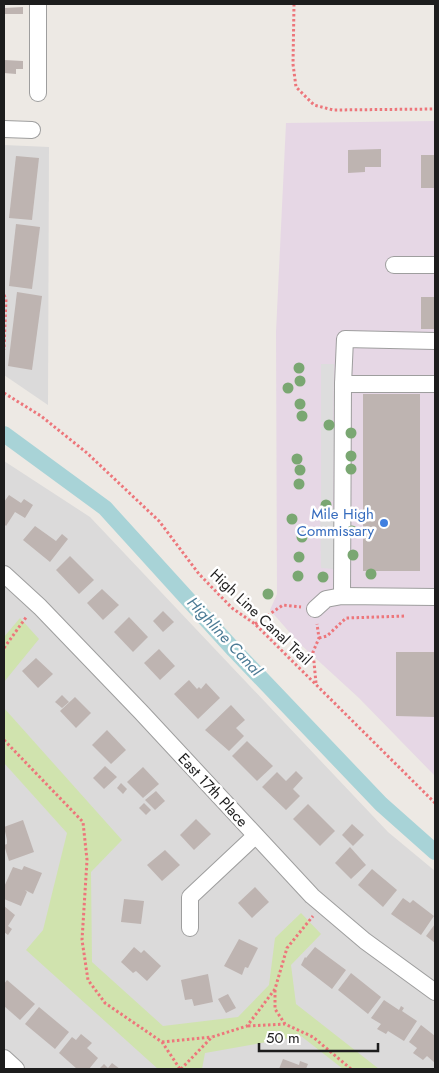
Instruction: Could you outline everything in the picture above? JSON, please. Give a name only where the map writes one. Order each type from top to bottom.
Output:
[{"type":"street","points":[[38,4],[38,93]]},
{"type":"street","points":[[4,129],[32,130]]},
{"type":"street","points":[[394,265],[435,265]]},
{"type":"street","points":[[342,596],[345,339],[435,341]]},
{"type":"street","points":[[343,384],[435,384]]},
{"type":"street","name":"East 17th Place","points":[[4,574],[36,603],[141,712],[255,836],[323,905],[365,941],[435,992]]},
{"type":"street","points":[[315,609],[326,599],[342,596],[435,596]]},
{"type":"street","points":[[190,928],[190,897],[255,836]]},
{"type":"street","points":[[4,1058],[16,1069]]},
{"type":"path","points":[[294,4],[293,64],[296,87],[314,105],[333,110],[435,108]]},
{"type":"path","points":[[4,295],[6,299],[4,350]]},
{"type":"path","name":"High Line Canal Trail","points":[[4,393],[41,416],[88,453],[159,521],[205,581],[232,608],[255,624],[435,803]]},
{"type":"path","points":[[4,648],[36,603]]},
{"type":"path","points":[[255,624],[283,605],[315,609],[319,638],[312,652],[316,684]]},
{"type":"path","points":[[319,638],[327,636],[346,618],[406,616]]},
{"type":"path","points":[[4,740],[83,822],[87,860],[82,940],[88,980],[105,1003],[162,1042],[181,1069],[212,1037]]},
{"type":"path","points":[[285,1024],[275,1009],[275,989],[287,948],[323,905]]},
{"type":"path","points":[[247,1026],[275,989]]},
{"type":"path","points":[[162,1042],[212,1037],[247,1026],[285,1024],[313,1037],[351,1069]]},
{"type":"shaded area","points":[[435,121],[435,776],[359,698],[299,643],[270,610],[277,594],[276,332],[286,123]]},
{"type":"shaded area","points":[[4,145],[49,147],[48,405],[4,375]]},
{"type":"shaded area","points":[[321,364],[334,364],[333,422],[321,422]]},
{"type":"shaded area","points":[[321,427],[334,427],[333,501],[321,501]]},
{"type":"shaded area","points":[[4,461],[90,517],[388,832],[435,871],[435,1069],[4,1069]]},
{"type":"shaded area","points":[[320,508],[334,508],[334,569],[321,568]]},
{"type":"green space","points":[[20,618],[39,639],[4,682],[4,637]]},
{"type":"green space","points":[[4,708],[122,840],[91,872],[92,962],[163,1026],[238,1017],[269,985],[275,938],[301,913],[321,934],[291,965],[296,1004],[379,1069],[343,1069],[301,1036],[205,1053],[202,1069],[158,1069],[26,950],[43,930],[67,833],[4,763]]},
{"type":"building","points":[[23,7],[23,14],[4,14],[4,8]]},
{"type":"building","points":[[4,60],[23,61],[23,69],[16,69],[16,74],[4,73]]},
{"type":"building","points":[[381,149],[381,167],[365,167],[365,172],[348,173],[348,150]]},
{"type":"building","points":[[421,155],[435,155],[435,188],[421,188]]},
{"type":"building","points":[[16,156],[39,158],[32,220],[9,218]]},
{"type":"building","points":[[16,224],[40,227],[32,289],[9,286]]},
{"type":"building","points":[[17,292],[42,296],[32,370],[8,366]]},
{"type":"building","points":[[421,297],[435,297],[435,329],[421,329]]},
{"type":"building","points":[[363,394],[420,394],[420,571],[363,571]]},
{"type":"building","points":[[9,495],[21,503],[24,499],[33,505],[25,518],[15,512],[6,526],[4,524],[4,502]]},
{"type":"building","points":[[35,526],[56,541],[62,534],[68,539],[50,562],[23,540]]},
{"type":"building","points":[[70,556],[94,580],[79,594],[56,570]]},
{"type":"building","points":[[102,589],[119,605],[103,620],[87,603]]},
{"type":"building","points":[[163,611],[174,622],[163,632],[153,621]]},
{"type":"building","points":[[129,617],[148,637],[133,652],[114,632]]},
{"type":"building","points":[[159,649],[175,666],[160,680],[144,663]]},
{"type":"building","points":[[396,652],[435,652],[435,717],[396,716]]},
{"type":"building","points":[[36,658],[53,674],[38,688],[22,671]]},
{"type":"building","points":[[189,680],[197,689],[199,687],[201,689],[206,683],[220,698],[198,719],[174,694]]},
{"type":"building","points":[[62,695],[69,702],[62,708],[55,702]]},
{"type":"building","points":[[75,697],[91,713],[76,728],[60,711]]},
{"type":"building","points":[[231,705],[245,720],[236,728],[244,736],[229,751],[205,730]]},
{"type":"building","points":[[107,730],[126,750],[111,764],[92,745]]},
{"type":"building","points":[[247,741],[273,766],[257,781],[232,756]]},
{"type":"building","points":[[105,766],[117,777],[104,789],[93,778]]},
{"type":"building","points":[[143,767],[159,784],[143,798],[127,782]]},
{"type":"building","points":[[296,771],[303,778],[293,789],[300,796],[286,810],[262,787],[277,772],[286,781]]},
{"type":"building","points":[[121,783],[127,789],[123,794],[117,788]]},
{"type":"building","points":[[156,791],[165,801],[155,810],[145,800]]},
{"type":"building","points":[[144,803],[151,810],[146,815],[139,808]]},
{"type":"building","points":[[308,804],[335,831],[320,846],[293,819]]},
{"type":"building","points":[[196,819],[211,834],[194,850],[180,835]]},
{"type":"building","points":[[23,820],[34,852],[9,861],[4,845],[7,844],[7,840],[4,827]]},
{"type":"building","points":[[352,824],[364,835],[353,846],[342,835]]},
{"type":"building","points":[[350,847],[366,865],[351,879],[335,863]]},
{"type":"building","points":[[165,850],[180,865],[162,881],[147,865]]},
{"type":"building","points":[[24,866],[42,873],[33,894],[25,890],[27,892],[21,906],[4,899],[4,887],[13,867],[22,870]]},
{"type":"building","points":[[372,869],[397,890],[383,907],[358,885]]},
{"type":"building","points":[[255,887],[269,902],[252,918],[238,903]]},
{"type":"building","points":[[403,898],[410,903],[413,900],[434,916],[421,935],[391,914]]},
{"type":"building","points":[[124,899],[144,901],[141,924],[121,922]]},
{"type":"building","points":[[4,906],[15,915],[8,926],[12,929],[8,935],[4,932]]},
{"type":"building","points":[[435,924],[435,943],[426,936]]},
{"type":"building","points":[[239,939],[258,948],[248,968],[245,967],[242,975],[224,966]]},
{"type":"building","points":[[134,947],[141,953],[144,950],[161,966],[147,981],[136,971],[133,973],[121,962]]},
{"type":"building","points":[[315,947],[346,970],[332,989],[301,965],[305,957]]},
{"type":"building","points":[[351,973],[381,997],[368,1014],[338,990]]},
{"type":"building","points":[[208,974],[213,1002],[194,1006],[192,999],[185,1000],[181,980]]},
{"type":"building","points":[[7,980],[35,1004],[20,1020],[4,1006],[4,984]]},
{"type":"building","points":[[228,994],[236,1008],[226,1013],[218,999]]},
{"type":"building","points":[[384,1000],[399,1010],[401,1006],[404,1008],[402,1011],[417,1021],[404,1041],[388,1031],[386,1034],[377,1029],[381,1024],[371,1018]]},
{"type":"building","points":[[39,1007],[69,1032],[55,1049],[25,1024]]},
{"type":"building","points":[[421,1025],[435,1036],[435,1063],[427,1056],[423,1060],[413,1053],[417,1048],[409,1042]]},
{"type":"building","points":[[81,1034],[92,1043],[87,1048],[98,1058],[89,1069],[77,1069],[59,1053],[72,1037],[76,1040]]},
{"type":"building","points":[[283,1059],[299,1065],[300,1061],[308,1064],[306,1069],[279,1069]]},
{"type":"building","points":[[112,1063],[120,1069],[99,1069],[104,1064],[108,1068]]},
{"type":"waterway","name":"Highline Canal","points":[[4,434],[105,508],[234,650],[381,804],[435,852]]},
{"type":"place","name":"Mile High Commissary","points":[[384,523]]}]
